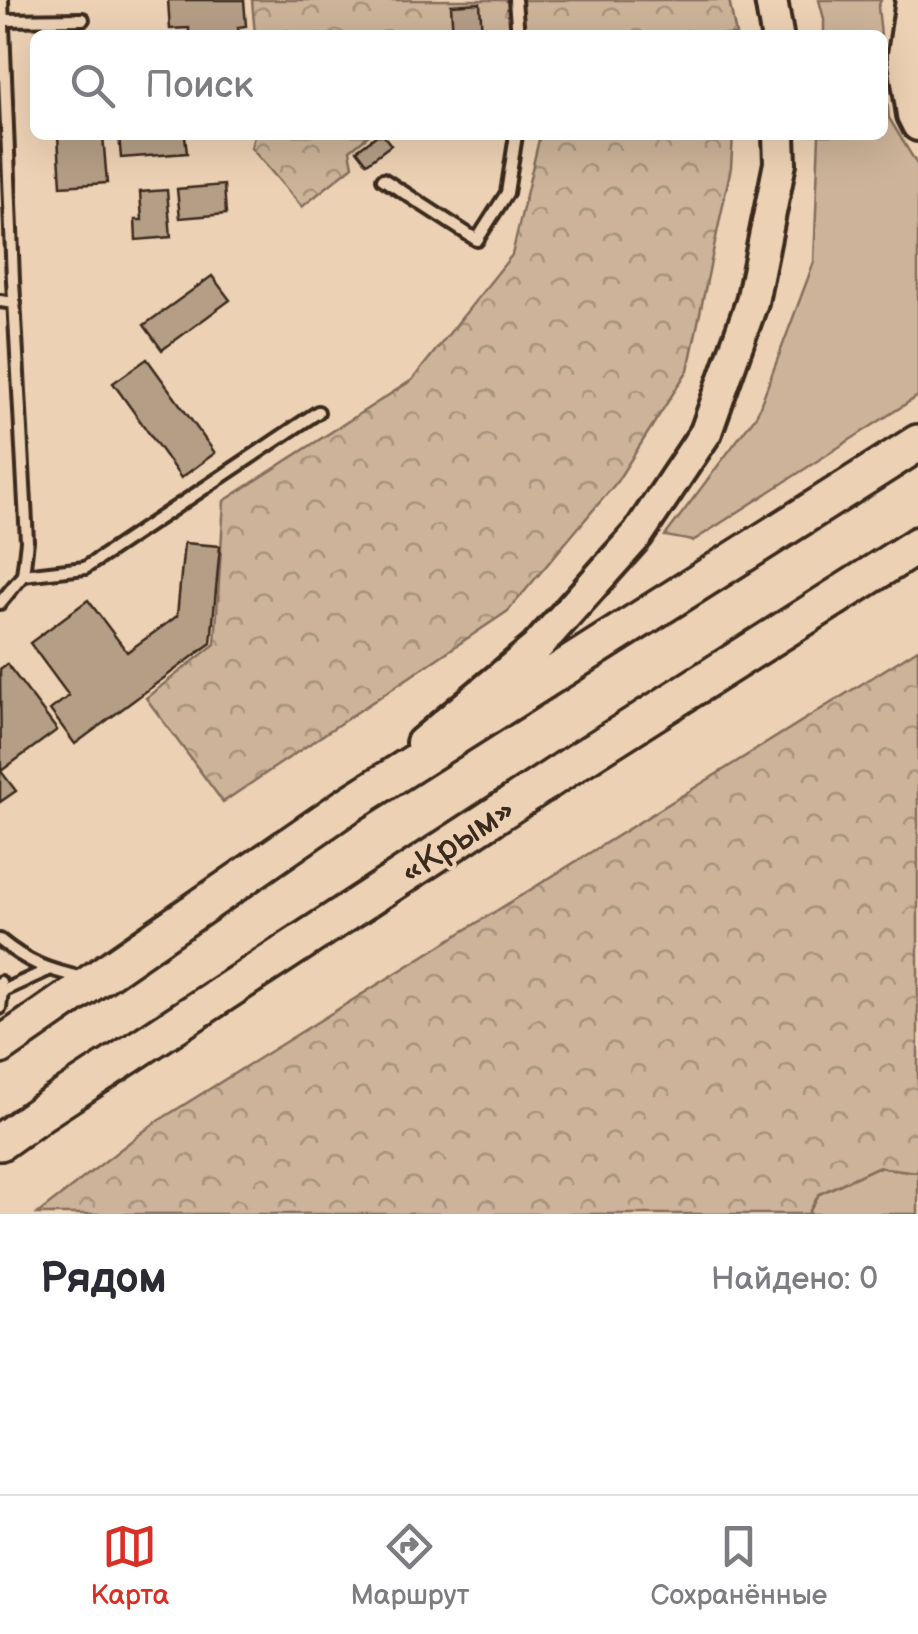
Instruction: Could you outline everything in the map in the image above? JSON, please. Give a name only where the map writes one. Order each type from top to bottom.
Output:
[{"type":"highway","points":[[0,1046],[348,805],[918,443]]},
{"type":"highway","name":"«Крым»","points":[[0,1142],[581,759],[918,546]]},
{"type":"main road","points":[[771,0],[776,30]]},
{"type":"main road","points":[[912,0],[904,54],[913,115],[918,124]]},
{"type":"main road","points":[[348,805],[536,648],[638,534],[706,432],[752,302],[780,163],[779,140]]},
{"type":"lane","points":[[0,603],[24,575],[27,541],[2,0]]},
{"type":"lane","points":[[515,0],[518,30]]},
{"type":"lane","points":[[4,20],[82,19]]},
{"type":"lane","points":[[383,178],[477,240],[507,193],[515,140]]},
{"type":"lane","points":[[0,301],[15,303]]},
{"type":"lane","points":[[24,575],[84,568],[318,412]]},
{"type":"lane","points":[[0,940],[21,958],[48,970],[94,981]]},
{"type":"lane","points":[[0,1008],[1,989],[48,970]]},
{"type":"green space","points":[[252,0],[729,0],[735,30],[255,30]]},
{"type":"green space","points":[[819,0],[881,0],[880,30],[824,30]]},
{"type":"green space","points":[[888,108],[889,118],[918,166],[918,396],[693,541],[665,536],[757,414],[814,262],[819,140],[888,140]]},
{"type":"green space","points":[[253,140],[363,140],[350,150],[353,166],[302,207],[251,148]]},
{"type":"green space","points":[[539,140],[733,140],[731,167],[688,370],[616,483],[508,611],[223,802],[146,698],[215,644],[224,501],[412,380],[512,255]]},
{"type":"green space","points":[[918,649],[918,1172],[877,1167],[819,1194],[808,1214],[37,1214],[153,1124]]},
{"type":"green space","points":[[877,1167],[918,1172],[918,1214],[808,1214],[819,1194]]},
{"type":"building","points":[[168,0],[244,0],[246,26],[238,30],[170,29]]},
{"type":"building","points":[[480,3],[482,30],[453,30],[451,5]]},
{"type":"building","points":[[58,140],[103,140],[107,183],[61,186]]},
{"type":"building","points":[[119,140],[185,140],[187,153],[121,158]]},
{"type":"building","points":[[370,140],[387,140],[391,145],[367,163],[357,150]]},
{"type":"building","points":[[224,185],[226,214],[180,218],[177,189]]},
{"type":"building","points":[[167,190],[171,237],[136,240],[135,220],[142,220],[140,192]]},
{"type":"building","points":[[212,276],[230,300],[162,350],[144,325]]},
{"type":"building","points":[[147,359],[215,453],[181,478],[113,383]]},
{"type":"building","points":[[184,543],[220,546],[211,643],[75,744],[50,710],[69,696],[30,643],[88,600],[127,652],[177,616]]},
{"type":"building","points":[[7,664],[57,730],[1,771],[0,669]]},
{"type":"building","points":[[0,770],[16,791],[0,802]]}]
